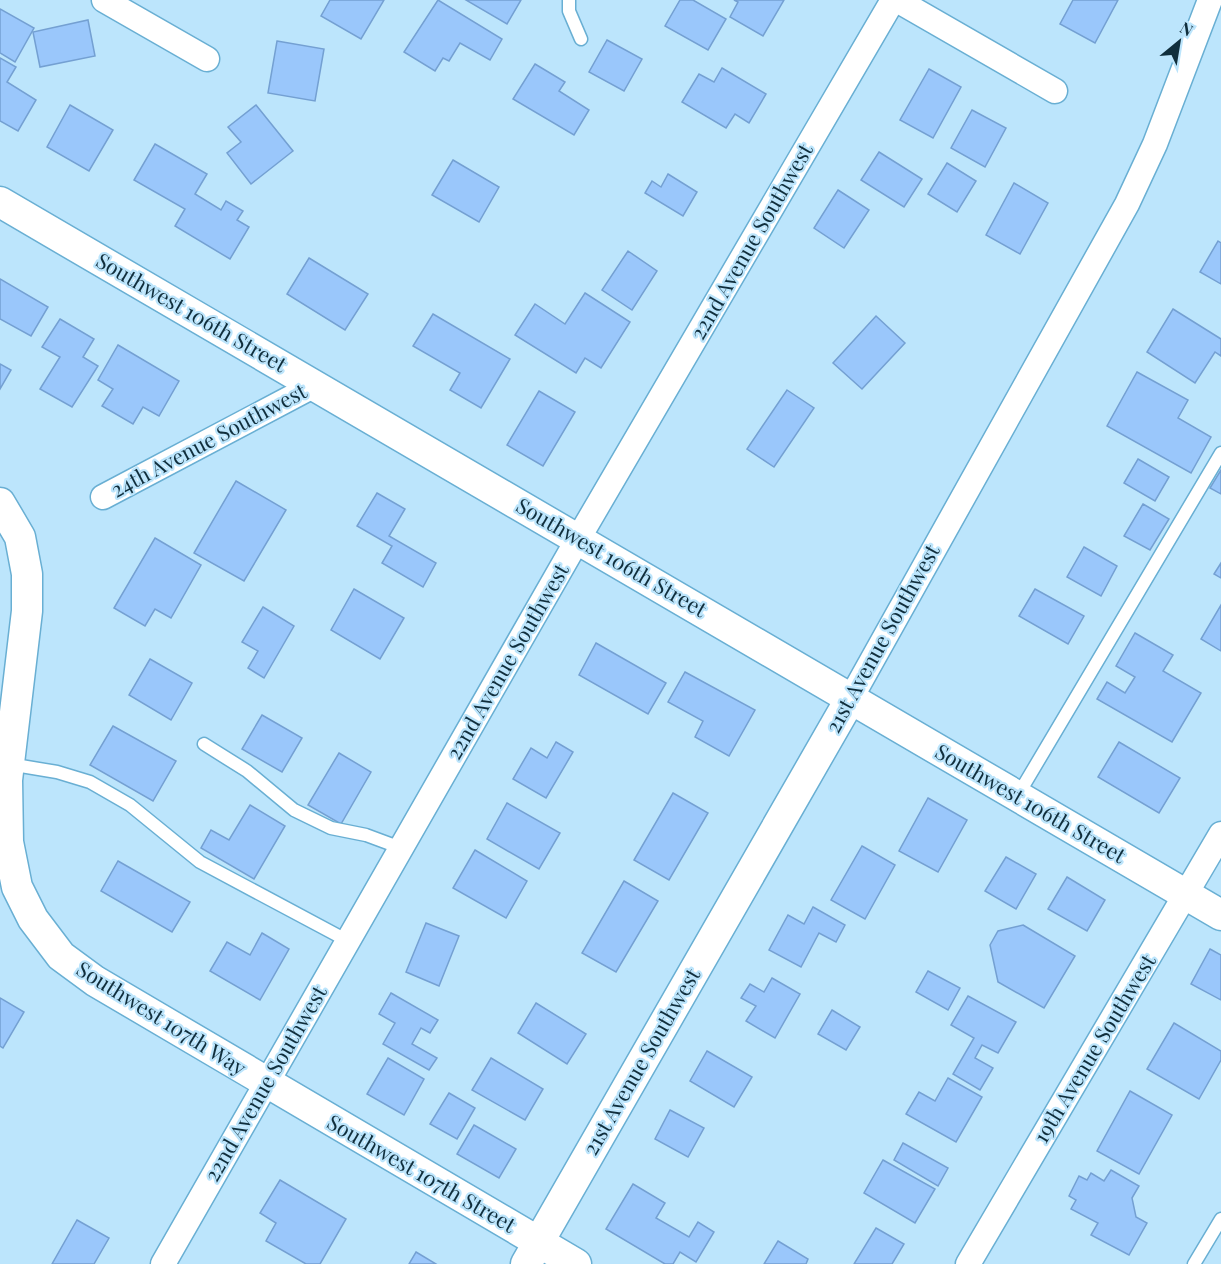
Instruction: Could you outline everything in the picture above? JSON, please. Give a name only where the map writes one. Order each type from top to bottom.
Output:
[{"type":"street","points":[[104,0],[207,59]]},
{"type":"street","name":"22nd Avenue Southwest","points":[[163,1264],[578,539],[893,0]]},
{"type":"street","points":[[897,0],[1055,91]]},
{"type":"street","name":"21st Avenue Southwest","points":[[533,1253],[851,698],[1128,204],[1155,144],[1210,0]]},
{"type":"street","name":"Southwest 106th Street","points":[[0,202],[1221,915]]},
{"type":"street","name":"24th Avenue Southwest","points":[[103,497],[315,385]]},
{"type":"street","name":"Southwest 107th Way","points":[[0,503],[20,537],[27,574],[27,611],[9,764],[8,842],[17,887],[33,919],[61,956],[95,981],[267,1084]]},
{"type":"street","name":"19th Avenue Southwest","points":[[968,1264],[1221,834]]},
{"type":"street","name":"Southwest 107th Street","points":[[267,1084],[533,1253],[576,1264]]},
{"type":"lane","points":[[569,0],[569,11],[581,39]]},
{"type":"lane","points":[[1017,796],[1221,453]]},
{"type":"lane","points":[[204,744],[247,771],[294,810],[331,828],[366,835],[401,848]]},
{"type":"lane","points":[[9,764],[57,772],[90,782],[130,805],[200,862],[348,941]]},
{"type":"lane","points":[[1194,1264],[1221,1219]]},
{"type":"building","points":[[330,0],[384,0],[361,39],[321,16]]},
{"type":"building","points":[[438,0],[502,39],[490,60],[460,43],[449,61],[443,58],[435,71],[404,52]]},
{"type":"building","points":[[466,0],[521,0],[507,24]]},
{"type":"building","points":[[680,0],[693,0],[726,19],[708,50],[665,26]]},
{"type":"building","points":[[734,0],[784,0],[763,36],[730,17],[738,2]]},
{"type":"building","points":[[1073,0],[1118,0],[1095,43],[1060,24]]},
{"type":"building","points":[[0,9],[34,28],[15,62],[0,53]]},
{"type":"building","points":[[88,20],[95,56],[40,67],[33,32]]},
{"type":"building","points":[[607,40],[642,59],[624,91],[589,72]]},
{"type":"building","points":[[277,41],[324,49],[315,101],[268,93]]},
{"type":"building","points":[[0,58],[16,67],[7,82],[36,100],[18,131],[0,121]]},
{"type":"building","points":[[535,64],[565,82],[559,91],[589,110],[574,135],[513,99]]},
{"type":"building","points":[[722,68],[766,94],[749,123],[735,114],[726,128],[682,102],[699,74],[714,82]]},
{"type":"building","points":[[929,69],[961,87],[933,138],[900,120]]},
{"type":"building","points":[[70,105],[113,130],[89,171],[47,147]]},
{"type":"building","points":[[256,105],[293,151],[251,184],[227,153],[241,142],[228,127]]},
{"type":"building","points":[[972,110],[1006,128],[985,167],[951,148]]},
{"type":"building","points":[[155,144],[207,174],[195,194],[221,210],[226,201],[243,211],[237,220],[249,227],[230,259],[175,226],[185,209],[134,180]]},
{"type":"building","points":[[879,152],[922,179],[904,207],[861,180]]},
{"type":"building","points":[[453,160],[499,187],[479,222],[432,195]]},
{"type":"building","points":[[947,163],[976,181],[957,212],[928,194]]},
{"type":"building","points":[[668,174],[697,192],[683,216],[645,193],[652,181],[661,187]]},
{"type":"building","points":[[1014,183],[1048,203],[1020,254],[986,235]]},
{"type":"building","points":[[838,190],[869,210],[844,248],[814,228]]},
{"type":"building","points":[[1218,241],[1221,243],[1221,284],[1200,272]]},
{"type":"building","points":[[628,251],[657,271],[632,310],[602,290]]},
{"type":"building","points":[[309,258],[368,294],[345,330],[287,294]]},
{"type":"building","points":[[0,279],[48,307],[31,336],[0,319]]},
{"type":"building","points":[[585,293],[630,322],[601,368],[585,358],[576,373],[515,335],[535,304],[565,324]]},
{"type":"building","points":[[1173,309],[1221,339],[1221,356],[1215,352],[1195,383],[1147,352]]},
{"type":"building","points":[[433,314],[510,359],[481,408],[450,390],[460,373],[413,346]]},
{"type":"building","points":[[876,316],[905,343],[862,389],[833,363]]},
{"type":"building","points":[[60,319],[94,339],[83,357],[98,366],[72,407],[40,389],[60,357],[42,347]]},
{"type":"building","points":[[118,345],[179,381],[159,416],[143,407],[133,424],[102,406],[113,389],[98,380]]},
{"type":"building","points":[[0,364],[11,370],[0,389]]},
{"type":"building","points":[[1137,372],[1188,400],[1178,418],[1211,437],[1191,473],[1107,426]]},
{"type":"building","points":[[787,390],[814,408],[774,467],[747,449]]},
{"type":"building","points":[[539,391],[575,412],[543,466],[507,445]]},
{"type":"building","points":[[1138,459],[1169,477],[1155,501],[1124,483]]},
{"type":"building","points":[[1221,470],[1221,494],[1210,488]]},
{"type":"building","points":[[236,481],[286,510],[244,581],[194,553]]},
{"type":"building","points":[[377,493],[405,509],[389,536],[436,563],[423,587],[382,563],[392,546],[357,526]]},
{"type":"building","points":[[1143,504],[1169,519],[1150,550],[1124,536]]},
{"type":"building","points":[[155,538],[201,565],[171,618],[155,609],[145,626],[114,608]]},
{"type":"building","points":[[1084,547],[1117,566],[1101,596],[1067,577]]},
{"type":"building","points":[[1221,563],[1221,578],[1214,574]]},
{"type":"building","points":[[354,589],[404,618],[380,659],[331,630]]},
{"type":"building","points":[[1035,589],[1084,616],[1068,644],[1019,616]]},
{"type":"building","points":[[1221,605],[1221,651],[1201,639]]},
{"type":"building","points":[[263,607],[294,626],[264,678],[248,668],[258,651],[242,642]]},
{"type":"building","points":[[1135,633],[1173,655],[1163,671],[1201,693],[1172,742],[1097,699],[1107,682],[1125,693],[1135,677],[1116,666]]},
{"type":"building","points":[[596,643],[666,683],[648,714],[579,675]]},
{"type":"building","points":[[150,659],[192,683],[171,720],[129,695]]},
{"type":"building","points":[[685,672],[755,710],[729,756],[695,737],[703,721],[668,702]]},
{"type":"building","points":[[262,715],[302,738],[282,772],[242,749]]},
{"type":"building","points":[[113,726],[176,761],[153,801],[90,765]]},
{"type":"building","points":[[556,742],[573,752],[546,798],[513,779],[531,748],[547,758]]},
{"type":"building","points":[[1119,742],[1180,778],[1159,813],[1098,777]]},
{"type":"building","points":[[339,753],[371,772],[341,824],[308,805]]},
{"type":"building","points":[[673,793],[708,813],[669,880],[634,860]]},
{"type":"building","points":[[928,798],[967,820],[938,872],[899,851]]},
{"type":"building","points":[[507,803],[560,833],[539,869],[487,839]]},
{"type":"building","points":[[250,805],[285,826],[254,879],[201,848],[211,830],[229,840]]},
{"type":"building","points":[[862,846],[895,865],[865,919],[831,900]]},
{"type":"building","points":[[475,850],[527,881],[506,918],[453,888]]},
{"type":"building","points":[[1006,857],[1036,874],[1016,909],[985,891]]},
{"type":"building","points":[[118,861],[190,902],[172,932],[101,891]]},
{"type":"building","points":[[1067,877],[1105,900],[1087,931],[1048,909]]},
{"type":"building","points":[[624,881],[658,901],[616,972],[582,953]]},
{"type":"building","points":[[813,907],[845,925],[836,942],[819,933],[801,967],[769,950],[788,915],[804,924]]},
{"type":"building","points":[[426,923],[459,936],[439,986],[406,972]]},
{"type":"building","points":[[1023,925],[1075,956],[1044,1008],[998,982],[990,945],[998,931]]},
{"type":"building","points":[[262,933],[289,949],[260,1000],[210,971],[227,942],[250,955]]},
{"type":"building","points":[[1210,949],[1221,955],[1221,1000],[1191,984]]},
{"type":"building","points":[[928,971],[960,988],[948,1010],[916,992]]},
{"type":"building","points":[[772,978],[800,994],[775,1038],[746,1021],[756,1006],[741,998],[750,984],[764,992]]},
{"type":"building","points":[[391,993],[438,1020],[430,1033],[421,1028],[412,1044],[437,1058],[429,1070],[383,1044],[395,1023],[379,1014]]},
{"type":"building","points":[[968,996],[1016,1022],[998,1053],[982,1045],[975,1058],[993,1068],[980,1090],[953,1074],[974,1038],[951,1025]]},
{"type":"building","points":[[0,998],[24,1012],[3,1048],[0,1046]]},
{"type":"building","points":[[536,1003],[586,1034],[567,1064],[518,1033]]},
{"type":"building","points":[[832,1010],[860,1027],[846,1050],[818,1034]]},
{"type":"building","points":[[1174,1023],[1221,1051],[1221,1060],[1199,1099],[1147,1069]]},
{"type":"building","points":[[707,1051],[752,1077],[734,1107],[690,1081]]},
{"type":"building","points":[[388,1058],[424,1079],[404,1115],[367,1094]]},
{"type":"building","points":[[491,1058],[543,1089],[525,1120],[472,1090]]},
{"type":"building","points":[[948,1078],[982,1097],[956,1142],[906,1114],[919,1092],[935,1101]]},
{"type":"building","points":[[1130,1091],[1172,1115],[1139,1174],[1097,1151]]},
{"type":"building","points":[[449,1093],[475,1108],[457,1139],[430,1124]]},
{"type":"building","points":[[670,1110],[704,1128],[688,1157],[655,1139]]},
{"type":"building","points":[[474,1125],[516,1149],[499,1178],[457,1154]]},
{"type":"building","points":[[903,1143],[948,1168],[938,1186],[894,1160]]},
{"type":"building","points":[[883,1160],[935,1189],[915,1223],[864,1193]]},
{"type":"building","points":[[1111,1170],[1139,1186],[1132,1198],[1136,1217],[1147,1223],[1129,1255],[1091,1235],[1098,1223],[1071,1209],[1076,1200],[1069,1196],[1079,1176],[1087,1180],[1091,1173],[1104,1181]]},
{"type":"building","points":[[280,1180],[346,1219],[320,1264],[306,1264],[266,1241],[276,1223],[260,1213]]},
{"type":"building","points":[[633,1184],[665,1203],[656,1218],[689,1237],[698,1222],[714,1232],[696,1262],[680,1252],[673,1264],[665,1264],[606,1229]]},
{"type":"building","points":[[77,1220],[109,1238],[94,1264],[52,1264]]},
{"type":"building","points":[[876,1228],[904,1244],[892,1264],[854,1264]]},
{"type":"building","points":[[778,1241],[808,1259],[806,1264],[764,1264]]},
{"type":"building","points":[[416,1252],[436,1264],[409,1264]]}]
